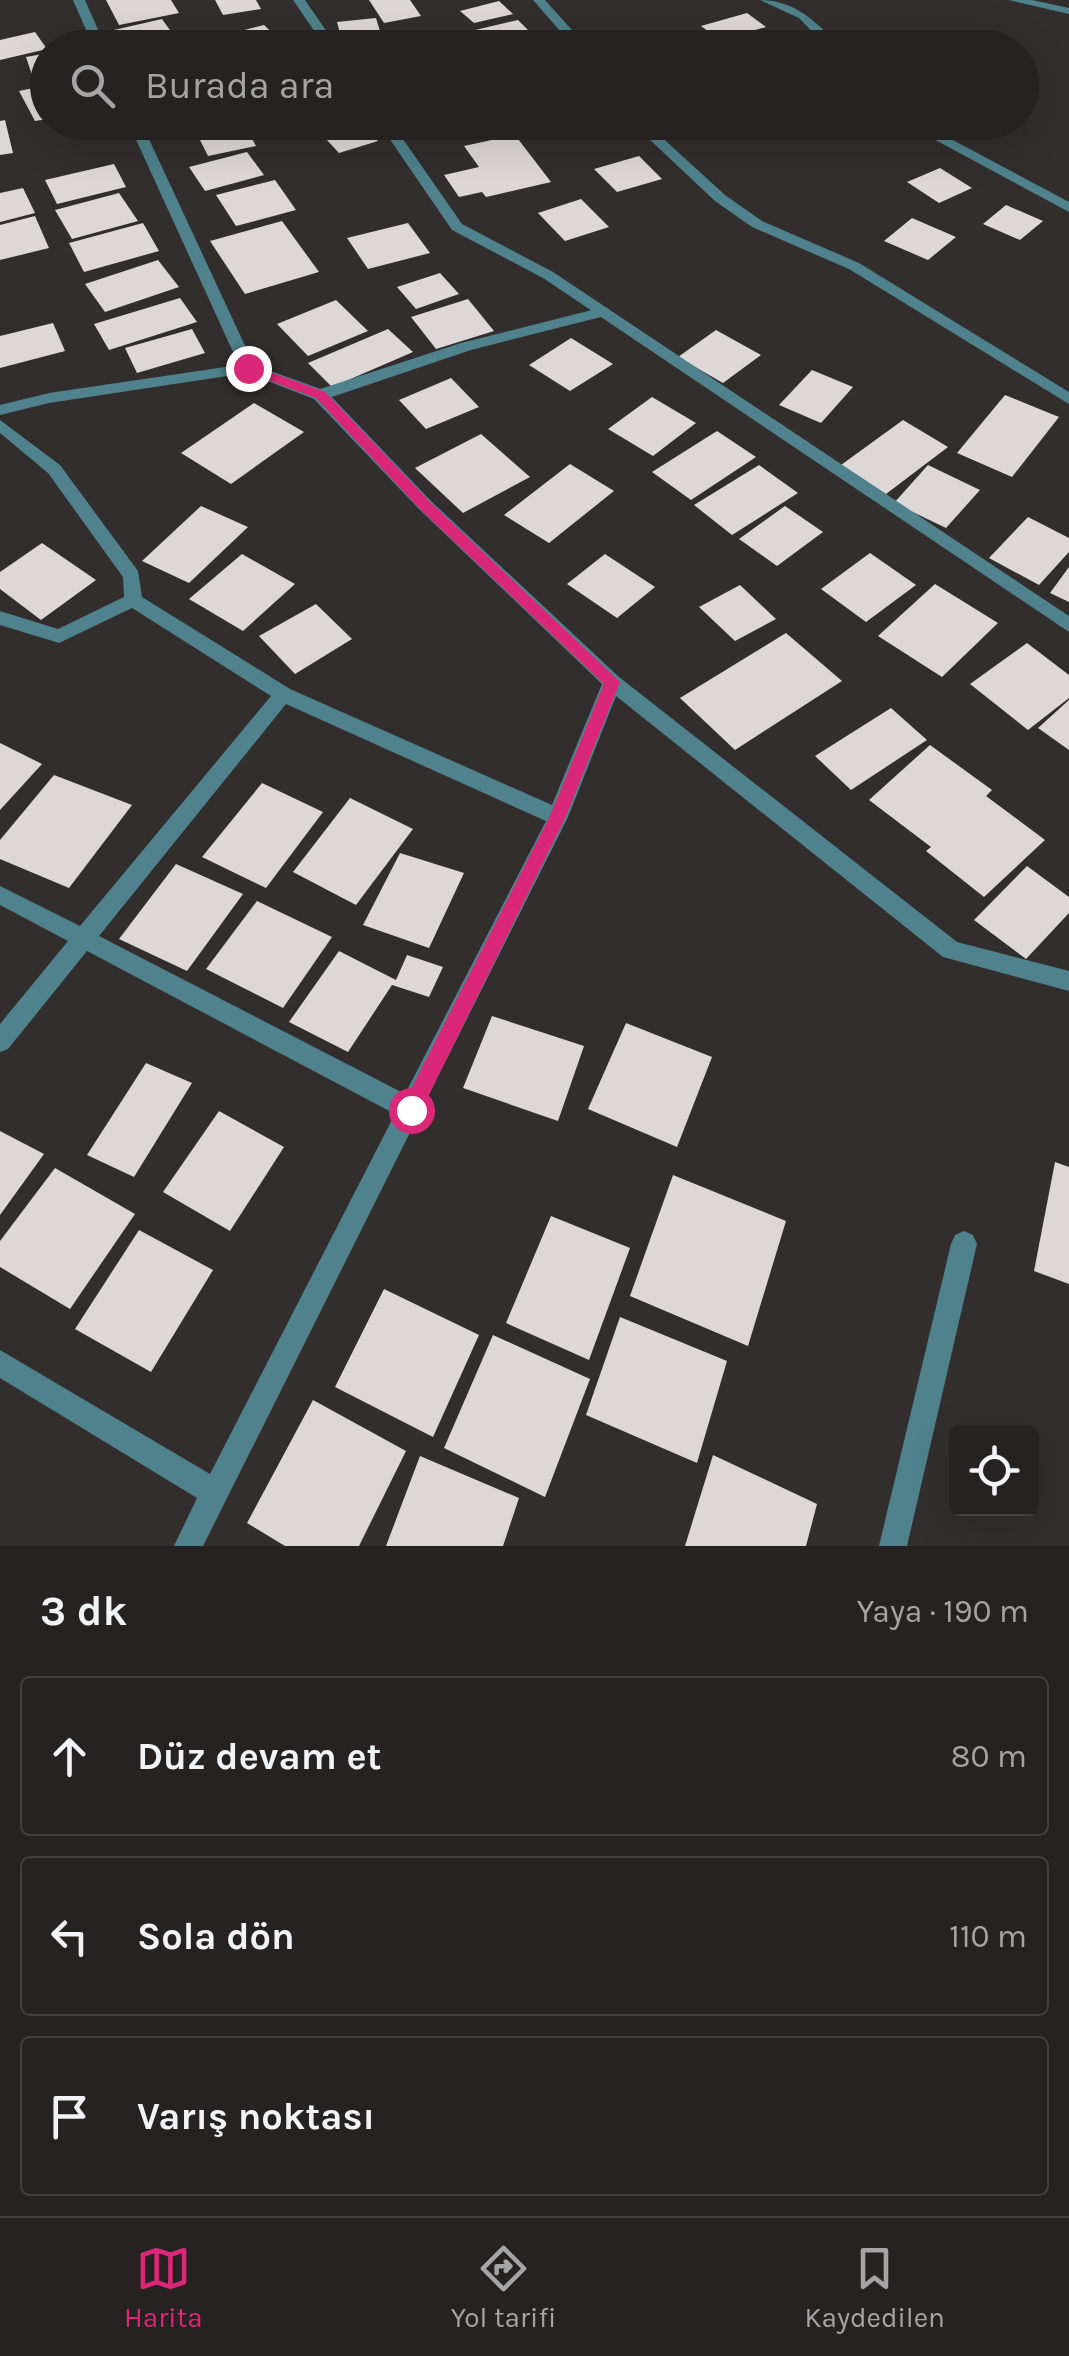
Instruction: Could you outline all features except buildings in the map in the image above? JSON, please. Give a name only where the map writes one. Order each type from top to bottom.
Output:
[{"type":"street","points":[[79,0],[92,30]]},
{"type":"street","points":[[298,0],[319,30]]},
{"type":"street","points":[[539,0],[566,30]]},
{"type":"street","points":[[766,0],[803,16],[817,30]]},
{"type":"street","points":[[1015,0],[1069,11]]},
{"type":"street","points":[[142,140],[248,368]]},
{"type":"street","points":[[397,140],[457,227],[548,275],[1069,626]]},
{"type":"street","points":[[657,140],[720,198],[757,224],[854,266],[1069,399]]},
{"type":"street","points":[[935,140],[1069,208]]},
{"type":"street","points":[[320,395],[466,346],[604,312]]},
{"type":"street","points":[[0,410],[50,398],[248,368],[320,395],[425,505],[612,682],[951,950],[1069,981]]},
{"type":"street","points":[[0,425],[54,469],[132,576],[133,600]]},
{"type":"street","points":[[133,600],[283,694],[558,816]]},
{"type":"street","points":[[0,618],[60,636],[133,600]]},
{"type":"street","points":[[188,1546],[558,816],[612,682]]},
{"type":"street","points":[[0,1041],[283,694]]},
{"type":"street","points":[[0,895],[411,1110]]},
{"type":"street","points":[[893,1546],[964,1244]]},
{"type":"street","points":[[0,1364],[215,1493]]},
{"type":"route","points":[[248,368],[320,395],[425,505],[612,682],[558,816],[411,1110]]}]
